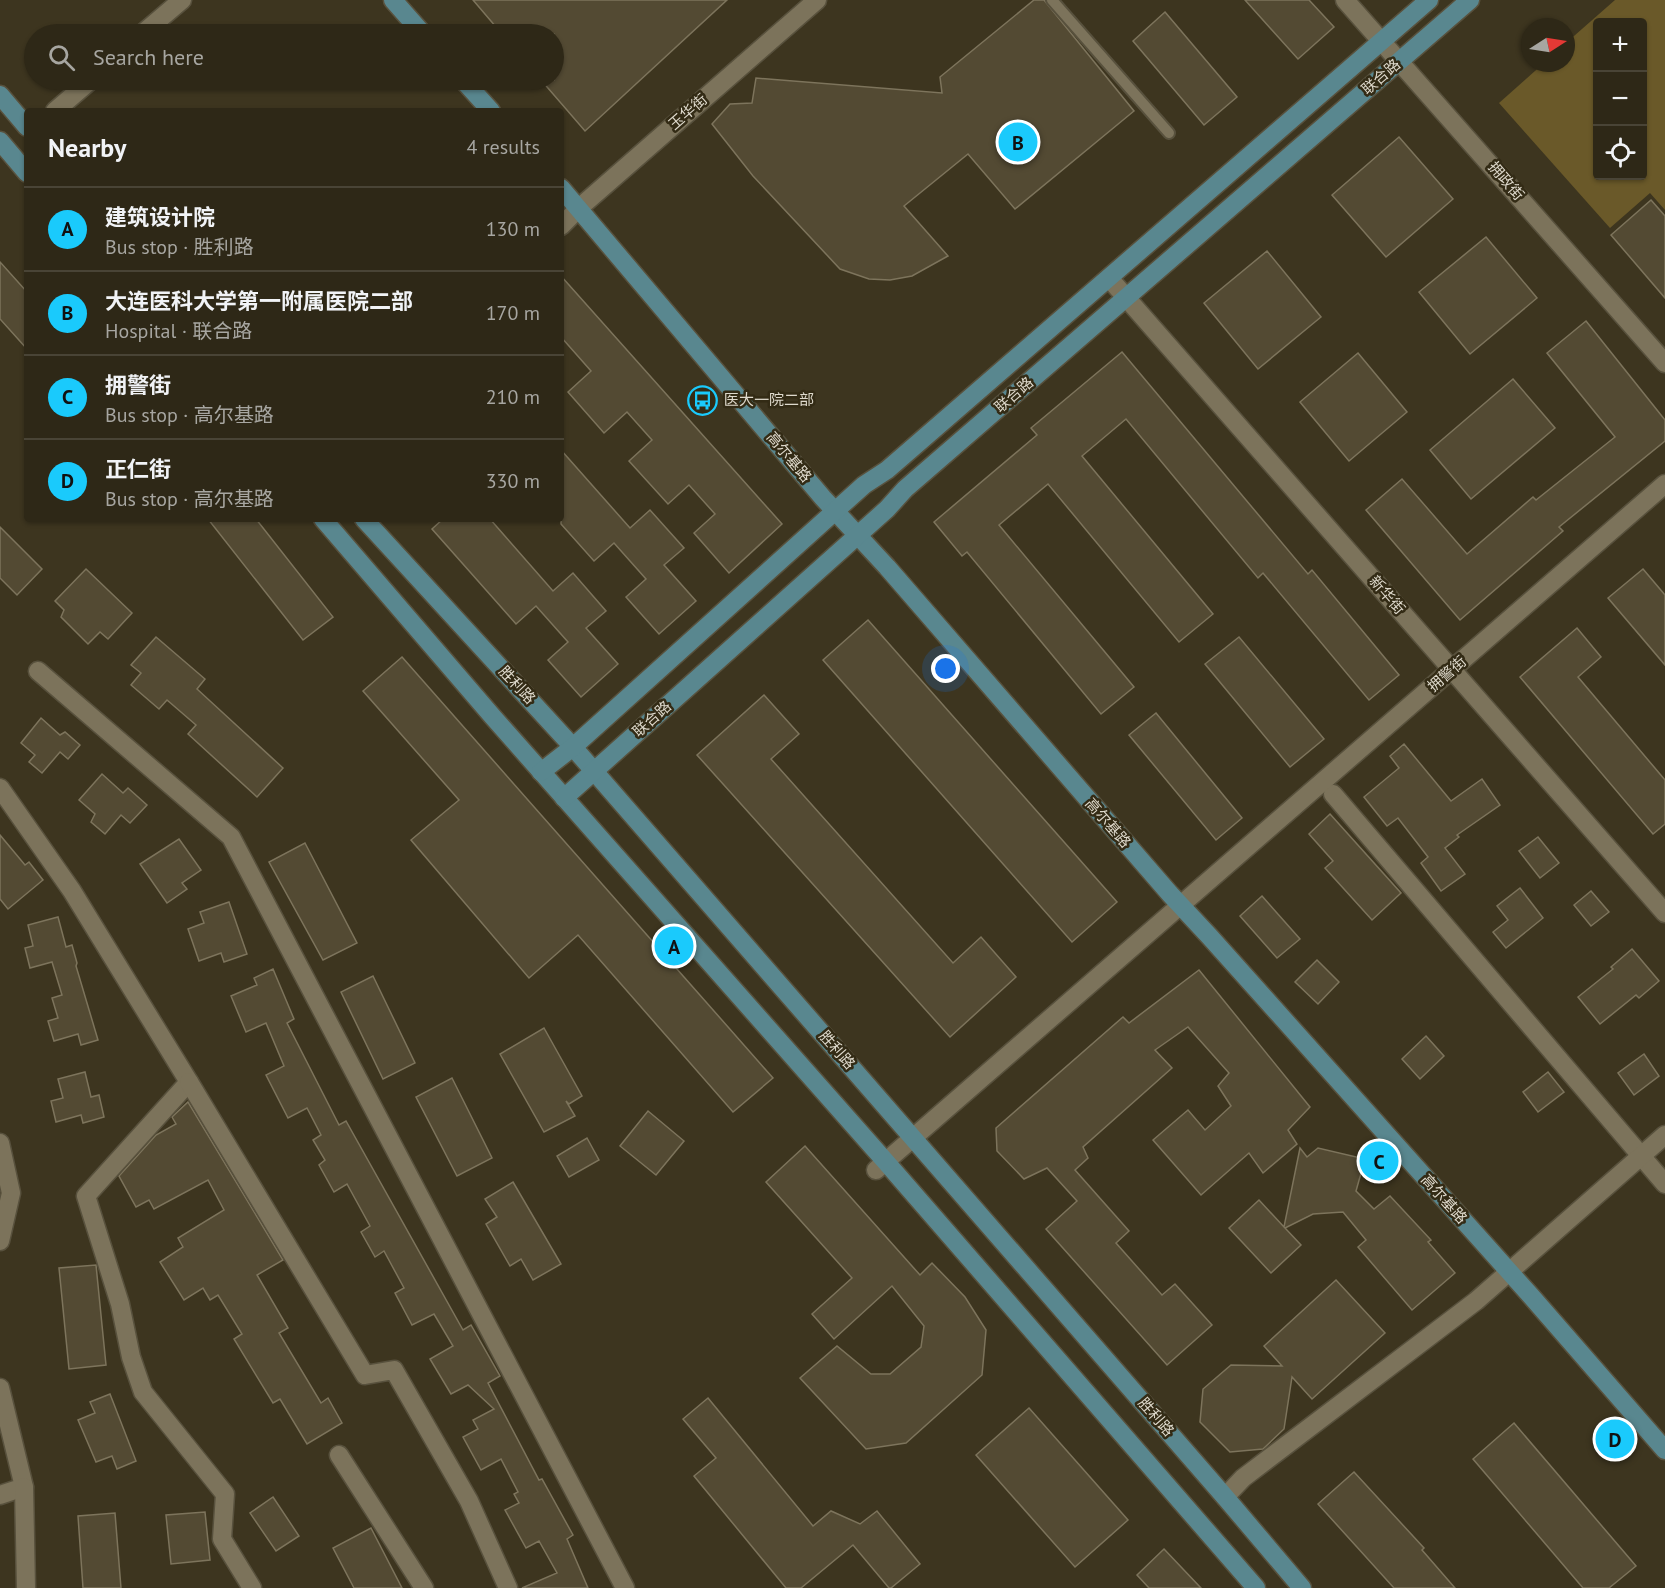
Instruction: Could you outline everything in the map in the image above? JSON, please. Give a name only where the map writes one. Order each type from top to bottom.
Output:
[{"type":"main road","points":[[393,0],[414,24]]},
{"type":"main road","name":"联合路","points":[[542,772],[573,747],[864,485],[887,470],[1429,0]]},
{"type":"main road","name":"联合路","points":[[564,798],[858,536],[905,489],[1470,0]]},
{"type":"main road","points":[[472,90],[488,108]]},
{"type":"main road","points":[[0,95],[24,123]]},
{"type":"main road","points":[[0,141],[24,169]]},
{"type":"main road","name":"高尔基路","points":[[564,191],[835,511],[1180,906],[1510,1272],[1665,1450]]},
{"type":"main road","points":[[326,522],[881,1166],[1256,1588]]},
{"type":"main road","name":"胜利路","points":[[367,522],[573,747],[914,1137],[1302,1588]]},
{"type":"street","points":[[154,24],[182,0]]},
{"type":"street","name":"玉华街","points":[[564,223],[579,207],[817,0]]},
{"type":"street","name":"拥政街","points":[[1345,0],[1665,363]]},
{"type":"street","points":[[58,108],[79,90]]},
{"type":"street","name":"新华街","points":[[1109,278],[1665,913]]},
{"type":"street","name":"拥警街","points":[[881,1166],[1665,484]]},
{"type":"street","points":[[39,671],[231,837],[432,1216],[625,1588]]},
{"type":"street","points":[[0,788],[72,891],[365,1375],[394,1370],[469,1501],[508,1588]]},
{"type":"street","points":[[1333,794],[1665,1184]]},
{"type":"street","points":[[189,1082],[86,1196],[120,1304],[131,1357],[143,1392],[225,1494],[222,1539],[252,1588]]},
{"type":"street","points":[[1225,1497],[1244,1478],[1476,1301],[1665,1134]]},
{"type":"street","points":[[0,1143],[10,1193],[0,1241]]},
{"type":"street","points":[[0,1388],[24,1487],[26,1588]]},
{"type":"street","points":[[339,1455],[424,1588]]},
{"type":"street","points":[[0,1495],[24,1487]]},
{"type":"lane","points":[[1052,0],[1169,134]]},
{"type":"shaded area","points":[[1615,0],[1665,0],[1665,210],[1650,193],[1610,228],[1499,103],[1534,72],[1575,72],[1575,35],[1593,19],[1593,180],[1647,180],[1647,18],[1594,18]]},
{"type":"building","points":[[473,0],[727,0],[585,131],[550,90],[564,90],[564,24],[493,24]]},
{"type":"building","points":[[1034,0],[1044,0],[1134,111],[1015,209],[968,154],[904,206],[948,256],[912,276],[890,280],[869,279],[840,269],[753,176],[712,124],[730,104],[752,103],[756,78],[942,93],[940,77]]},
{"type":"building","points":[[1245,0],[1309,0],[1334,27],[1298,59]]},
{"type":"building","points":[[1165,12],[1237,97],[1204,125],[1133,41]]},
{"type":"building","points":[[1399,137],[1453,199],[1386,257],[1332,195]]},
{"type":"building","points":[[1651,200],[1665,216],[1665,298],[1611,235]]},
{"type":"building","points":[[1486,237],[1537,298],[1470,354],[1419,292]]},
{"type":"building","points":[[1267,251],[1321,317],[1258,369],[1204,303]]},
{"type":"building","points":[[0,262],[24,289],[24,346],[0,319]]},
{"type":"building","points":[[564,279],[782,524],[729,573],[694,533],[715,514],[689,485],[668,504],[629,461],[652,440],[627,412],[604,433],[568,392],[591,371],[564,340]]},
{"type":"building","points":[[1586,321],[1665,420],[1665,441],[1559,527],[1563,531],[1460,620],[1366,510],[1402,479],[1467,554],[1533,497],[1536,500],[1615,437],[1547,353]]},
{"type":"building","points":[[1122,352],[1308,574],[1312,570],[1399,675],[1369,700],[1263,573],[1258,578],[1126,419],[1082,456],[1213,614],[1179,642],[1048,484],[999,525],[1134,687],[1101,714],[967,552],[962,556],[934,522],[1037,435],[1031,428]]},
{"type":"building","points":[[1358,353],[1407,412],[1349,461],[1300,402]]},
{"type":"building","points":[[1513,379],[1555,428],[1471,499],[1430,450]]},
{"type":"building","points":[[564,453],[630,528],[650,510],[684,548],[664,565],[696,601],[659,634],[626,597],[646,579],[614,543],[594,561],[561,524],[564,522]]},
{"type":"building","points":[[210,522],[258,522],[333,617],[303,640]]},
{"type":"building","points":[[440,522],[493,522],[553,591],[573,573],[606,611],[586,628],[618,664],[581,697],[548,660],[568,642],[536,606],[516,624],[432,529]]},
{"type":"building","points":[[0,527],[42,569],[17,595],[0,578]]},
{"type":"building","points":[[86,569],[132,613],[108,639],[100,632],[88,644],[61,617],[64,610],[55,601]]},
{"type":"building","points":[[1643,569],[1665,595],[1665,665],[1608,598]]},
{"type":"building","points":[[868,620],[1117,902],[1072,942],[823,660]]},
{"type":"building","points":[[1577,628],[1601,657],[1578,677],[1665,780],[1665,824],[1653,834],[1520,677]]},
{"type":"building","points":[[156,637],[205,679],[197,689],[283,768],[257,797],[188,734],[196,725],[167,700],[159,709],[131,685],[141,673],[131,665]]},
{"type":"building","points":[[1239,637],[1324,739],[1290,767],[1205,664]]},
{"type":"building","points":[[402,657],[773,1078],[733,1112],[578,935],[529,978],[411,840],[459,800],[363,691]]},
{"type":"building","points":[[764,695],[799,734],[771,759],[953,963],[981,937],[1016,977],[950,1037],[697,755]]},
{"type":"building","points":[[1156,713],[1242,818],[1216,840],[1129,735]]},
{"type":"building","points":[[41,718],[60,735],[65,732],[80,745],[68,759],[60,752],[42,773],[29,762],[35,755],[21,743]]},
{"type":"building","points":[[1404,744],[1451,801],[1482,779],[1500,805],[1457,835],[1459,837],[1445,848],[1465,874],[1441,891],[1421,863],[1428,857],[1398,818],[1387,826],[1364,797],[1399,768],[1390,756]]},
{"type":"building","points":[[102,774],[123,793],[128,788],[147,805],[130,823],[121,815],[105,834],[91,822],[95,814],[79,800]]},
{"type":"building","points":[[1330,814],[1401,893],[1372,920],[1325,868],[1333,861],[1309,834]]},
{"type":"building","points":[[0,835],[25,865],[29,862],[43,880],[8,909],[0,899]]},
{"type":"building","points":[[1538,837],[1559,863],[1540,878],[1519,851]]},
{"type":"building","points":[[179,839],[201,870],[182,883],[187,889],[167,903],[140,864]]},
{"type":"building","points":[[305,843],[357,943],[323,960],[269,862]]},
{"type":"building","points":[[1520,888],[1543,918],[1506,948],[1493,932],[1508,920],[1497,906]]},
{"type":"building","points":[[1591,891],[1609,912],[1591,926],[1574,905]]},
{"type":"building","points":[[1262,896],[1300,939],[1277,958],[1240,916]]},
{"type":"building","points":[[229,902],[247,954],[224,962],[221,953],[199,961],[188,929],[204,923],[200,912]]},
{"type":"building","points":[[58,917],[66,947],[72,945],[98,1040],[81,1045],[78,1034],[54,1041],[48,1021],[58,1018],[52,998],[62,995],[52,962],[30,968],[25,948],[33,946],[28,925]]},
{"type":"building","points":[[1632,949],[1659,981],[1639,998],[1636,995],[1600,1024],[1578,997],[1613,969],[1611,967]]},
{"type":"building","points":[[1317,960],[1339,982],[1318,1004],[1295,982]]},
{"type":"building","points":[[273,969],[294,1019],[287,1023],[339,1125],[346,1121],[463,1330],[471,1325],[500,1376],[488,1383],[539,1480],[542,1479],[573,1535],[567,1539],[588,1588],[522,1588],[557,1573],[539,1541],[526,1548],[505,1510],[519,1503],[514,1494],[518,1492],[501,1459],[481,1470],[463,1437],[478,1429],[473,1420],[494,1409],[468,1385],[451,1394],[430,1359],[453,1346],[434,1314],[412,1325],[395,1293],[404,1288],[384,1251],[375,1257],[361,1232],[370,1226],[347,1184],[334,1192],[319,1165],[325,1160],[313,1140],[321,1135],[307,1108],[288,1118],[266,1075],[284,1066],[266,1023],[246,1032],[231,996],[257,985],[254,978]]},
{"type":"building","points":[[1199,970],[1310,1107],[1288,1130],[1297,1144],[1263,1173],[1249,1153],[1201,1195],[1153,1140],[1188,1110],[1205,1130],[1231,1106],[1218,1086],[1229,1073],[1188,1027],[1155,1050],[1172,1068],[1083,1147],[1088,1158],[1075,1170],[1129,1231],[1116,1243],[1162,1295],[1175,1284],[1212,1325],[1167,1365],[1046,1229],[1077,1201],[1047,1168],[1024,1179],[997,1151],[996,1128],[1123,1017],[1129,1023]]},
{"type":"building","points":[[373,976],[415,1063],[383,1079],[341,992]]},
{"type":"building","points":[[544,1028],[582,1096],[569,1104],[566,1101],[575,1116],[544,1132],[500,1054]]},
{"type":"building","points":[[1426,1036],[1444,1056],[1420,1079],[1402,1059]]},
{"type":"building","points":[[1644,1054],[1659,1076],[1634,1095],[1618,1073]]},
{"type":"building","points":[[85,1072],[91,1097],[99,1095],[104,1117],[83,1123],[81,1115],[56,1122],[51,1101],[63,1098],[58,1079]]},
{"type":"building","points":[[1548,1072],[1564,1092],[1538,1112],[1523,1092]]},
{"type":"building","points":[[452,1078],[492,1158],[457,1176],[416,1097]]},
{"type":"building","points":[[188,1102],[283,1260],[257,1275],[288,1328],[279,1333],[321,1403],[328,1398],[342,1423],[307,1444],[280,1399],[273,1403],[234,1339],[242,1334],[218,1295],[210,1300],[203,1288],[184,1300],[160,1262],[183,1247],[178,1238],[224,1210],[208,1180],[154,1209],[149,1200],[136,1207],[119,1176],[156,1135],[176,1124],[172,1117]]},
{"type":"building","points":[[648,1111],[684,1141],[656,1175],[620,1146]]},
{"type":"building","points":[[587,1138],[599,1160],[569,1177],[557,1156]]},
{"type":"building","points":[[805,1146],[920,1275],[932,1263],[965,1297],[986,1330],[982,1375],[906,1443],[866,1449],[800,1378],[837,1346],[871,1374],[890,1374],[921,1347],[924,1326],[892,1286],[834,1339],[812,1314],[852,1278],[766,1182]]},
{"type":"building","points":[[1300,1148],[1307,1157],[1318,1148],[1365,1159],[1356,1191],[1374,1209],[1390,1196],[1431,1240],[1428,1242],[1455,1273],[1412,1310],[1358,1247],[1366,1240],[1343,1212],[1313,1214],[1285,1228],[1301,1245],[1271,1273],[1229,1228],[1259,1200],[1284,1227]]},
{"type":"building","points":[[513,1182],[561,1264],[533,1280],[521,1259],[510,1266],[486,1224],[497,1217],[485,1199]]},
{"type":"building","points":[[96,1265],[106,1365],[69,1369],[59,1268]]},
{"type":"building","points":[[1336,1280],[1385,1333],[1312,1399],[1292,1377],[1284,1429],[1263,1449],[1230,1452],[1200,1422],[1203,1389],[1231,1365],[1282,1366],[1264,1346]]},
{"type":"building","points":[[110,1394],[136,1461],[117,1469],[112,1456],[96,1462],[78,1420],[95,1413],[90,1402]]},
{"type":"building","points":[[708,1398],[813,1526],[831,1511],[860,1524],[877,1511],[920,1564],[889,1588],[853,1545],[801,1588],[786,1588],[694,1476],[716,1458],[683,1419]]},
{"type":"building","points":[[1029,1408],[1128,1520],[1075,1567],[976,1455]]},
{"type":"building","points":[[1514,1423],[1636,1566],[1609,1588],[1583,1588],[1473,1459]]},
{"type":"building","points":[[1354,1472],[1424,1548],[1422,1550],[1455,1588],[1394,1588],[1318,1504]]},
{"type":"building","points":[[273,1497],[299,1536],[276,1551],[250,1513]]},
{"type":"building","points":[[205,1512],[210,1560],[171,1564],[166,1515]]},
{"type":"building","points":[[115,1513],[121,1588],[83,1588],[78,1516]]},
{"type":"building","points":[[371,1528],[402,1588],[354,1588],[333,1548]]},
{"type":"building","points":[[1164,1549],[1201,1588],[1149,1588],[1137,1575]]},
{"type":"place","name":"大连医科大学第一附属医院二部","points":[[1018,142]]},
{"type":"place","name":"医大一院二部","points":[[703,400]]},
{"type":"place","name":"建筑设计院","points":[[674,946]]},
{"type":"place","name":"拥警街","points":[[1379,1161]]},
{"type":"place","name":"正仁街","points":[[1615,1439]]}]
